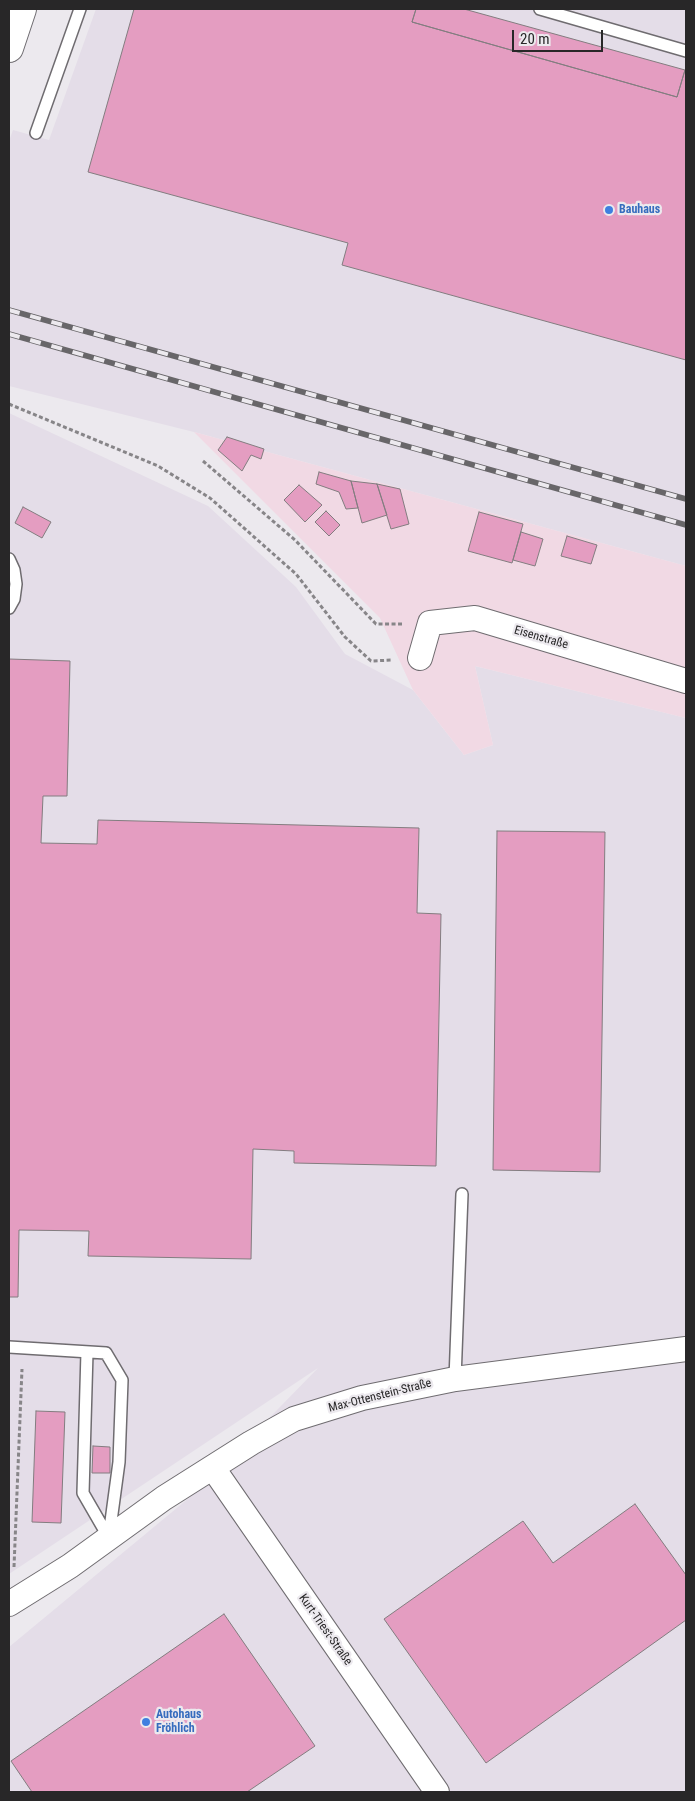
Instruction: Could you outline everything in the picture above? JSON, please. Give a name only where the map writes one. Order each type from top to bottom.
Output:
[{"type":"main road","points":[[9,48],[22,9]]},
{"type":"street","name":"Eisenstraße","points":[[430,623],[475,618],[686,681]]},
{"type":"street","points":[[420,658],[430,623]]},
{"type":"street","name":"Max-Ottenstein-Straße","points":[[11,1602],[70,1566],[164,1498],[250,1443],[294,1419],[362,1398],[455,1379],[686,1349]]},
{"type":"street","name":"Kurt-Triest-Straße","points":[[213,1468],[437,1792]]},
{"type":"lane","points":[[36,133],[80,9]]},
{"type":"lane","points":[[540,9],[686,51]]},
{"type":"lane","points":[[9,559],[14,570],[16,584],[14,599],[9,608]]},
{"type":"lane","points":[[455,1379],[462,1194]]},
{"type":"lane","points":[[9,1347],[106,1353],[122,1380],[119,1462],[109,1538]]},
{"type":"lane","points":[[87,1352],[83,1493],[109,1538]]},
{"type":"path","points":[[9,404],[158,466],[210,498],[296,574],[345,637],[371,661]]},
{"type":"path","points":[[203,461],[295,540],[376,624],[430,623]]},
{"type":"path","points":[[11,1602],[22,1348]]},
{"type":"shaded area","points":[[96,9],[686,9],[686,566],[194,432],[9,386],[9,141],[13,130],[49,140]]},
{"type":"shaded area","points":[[9,413],[208,506],[296,587],[345,654],[413,690],[464,755],[493,745],[475,666],[686,718],[686,1792],[9,1792],[9,1647],[201,1488],[318,1368],[9,1574]]},
{"type":"shaded area","points":[[194,432],[686,566],[686,718],[475,666],[493,745],[464,755],[413,690],[380,618]]},
{"type":"building","points":[[134,9],[416,9],[412,22],[677,97],[686,70],[686,360],[342,265],[348,243],[88,172]]},
{"type":"building","points":[[416,9],[464,9],[685,70],[677,97],[412,22]]},
{"type":"building","points":[[227,437],[264,449],[261,459],[251,455],[242,471],[218,450]]},
{"type":"building","points":[[319,472],[351,481],[358,508],[346,509],[339,492],[316,484]]},
{"type":"building","points":[[351,481],[377,484],[387,515],[362,523]]},
{"type":"building","points":[[377,484],[400,489],[409,524],[391,529]]},
{"type":"building","points":[[299,485],[322,505],[305,522],[284,500]]},
{"type":"building","points":[[23,507],[51,522],[42,538],[15,523]]},
{"type":"building","points":[[326,511],[340,525],[329,536],[315,522]]},
{"type":"building","points":[[479,512],[523,524],[512,563],[468,551]]},
{"type":"building","points":[[521,532],[543,539],[535,566],[513,560]]},
{"type":"building","points":[[567,536],[597,545],[591,564],[561,556]]},
{"type":"building","points":[[9,659],[70,661],[67,796],[43,796],[41,843],[97,844],[98,820],[419,828],[417,913],[441,914],[436,1166],[294,1163],[294,1151],[253,1149],[251,1259],[88,1256],[89,1231],[19,1230],[18,1297],[9,1297]]},
{"type":"building","points":[[497,831],[605,832],[600,1172],[493,1170]]},
{"type":"building","points":[[36,1411],[65,1412],[61,1523],[32,1522]]},
{"type":"building","points":[[93,1446],[110,1447],[110,1473],[92,1473]]},
{"type":"building","points":[[635,1504],[686,1575],[686,1620],[486,1763],[384,1619],[523,1521],[553,1563]]},
{"type":"building","points":[[224,1614],[315,1746],[247,1792],[32,1792],[11,1761]]},
{"type":"railway","points":[[9,310],[686,499]]},
{"type":"railway","points":[[9,334],[686,525]]},
{"type":"place","name":"Bauhaus","points":[[609,210]]},
{"type":"place","name":"Autohaus Fröhlich","points":[[146,1722]]}]
